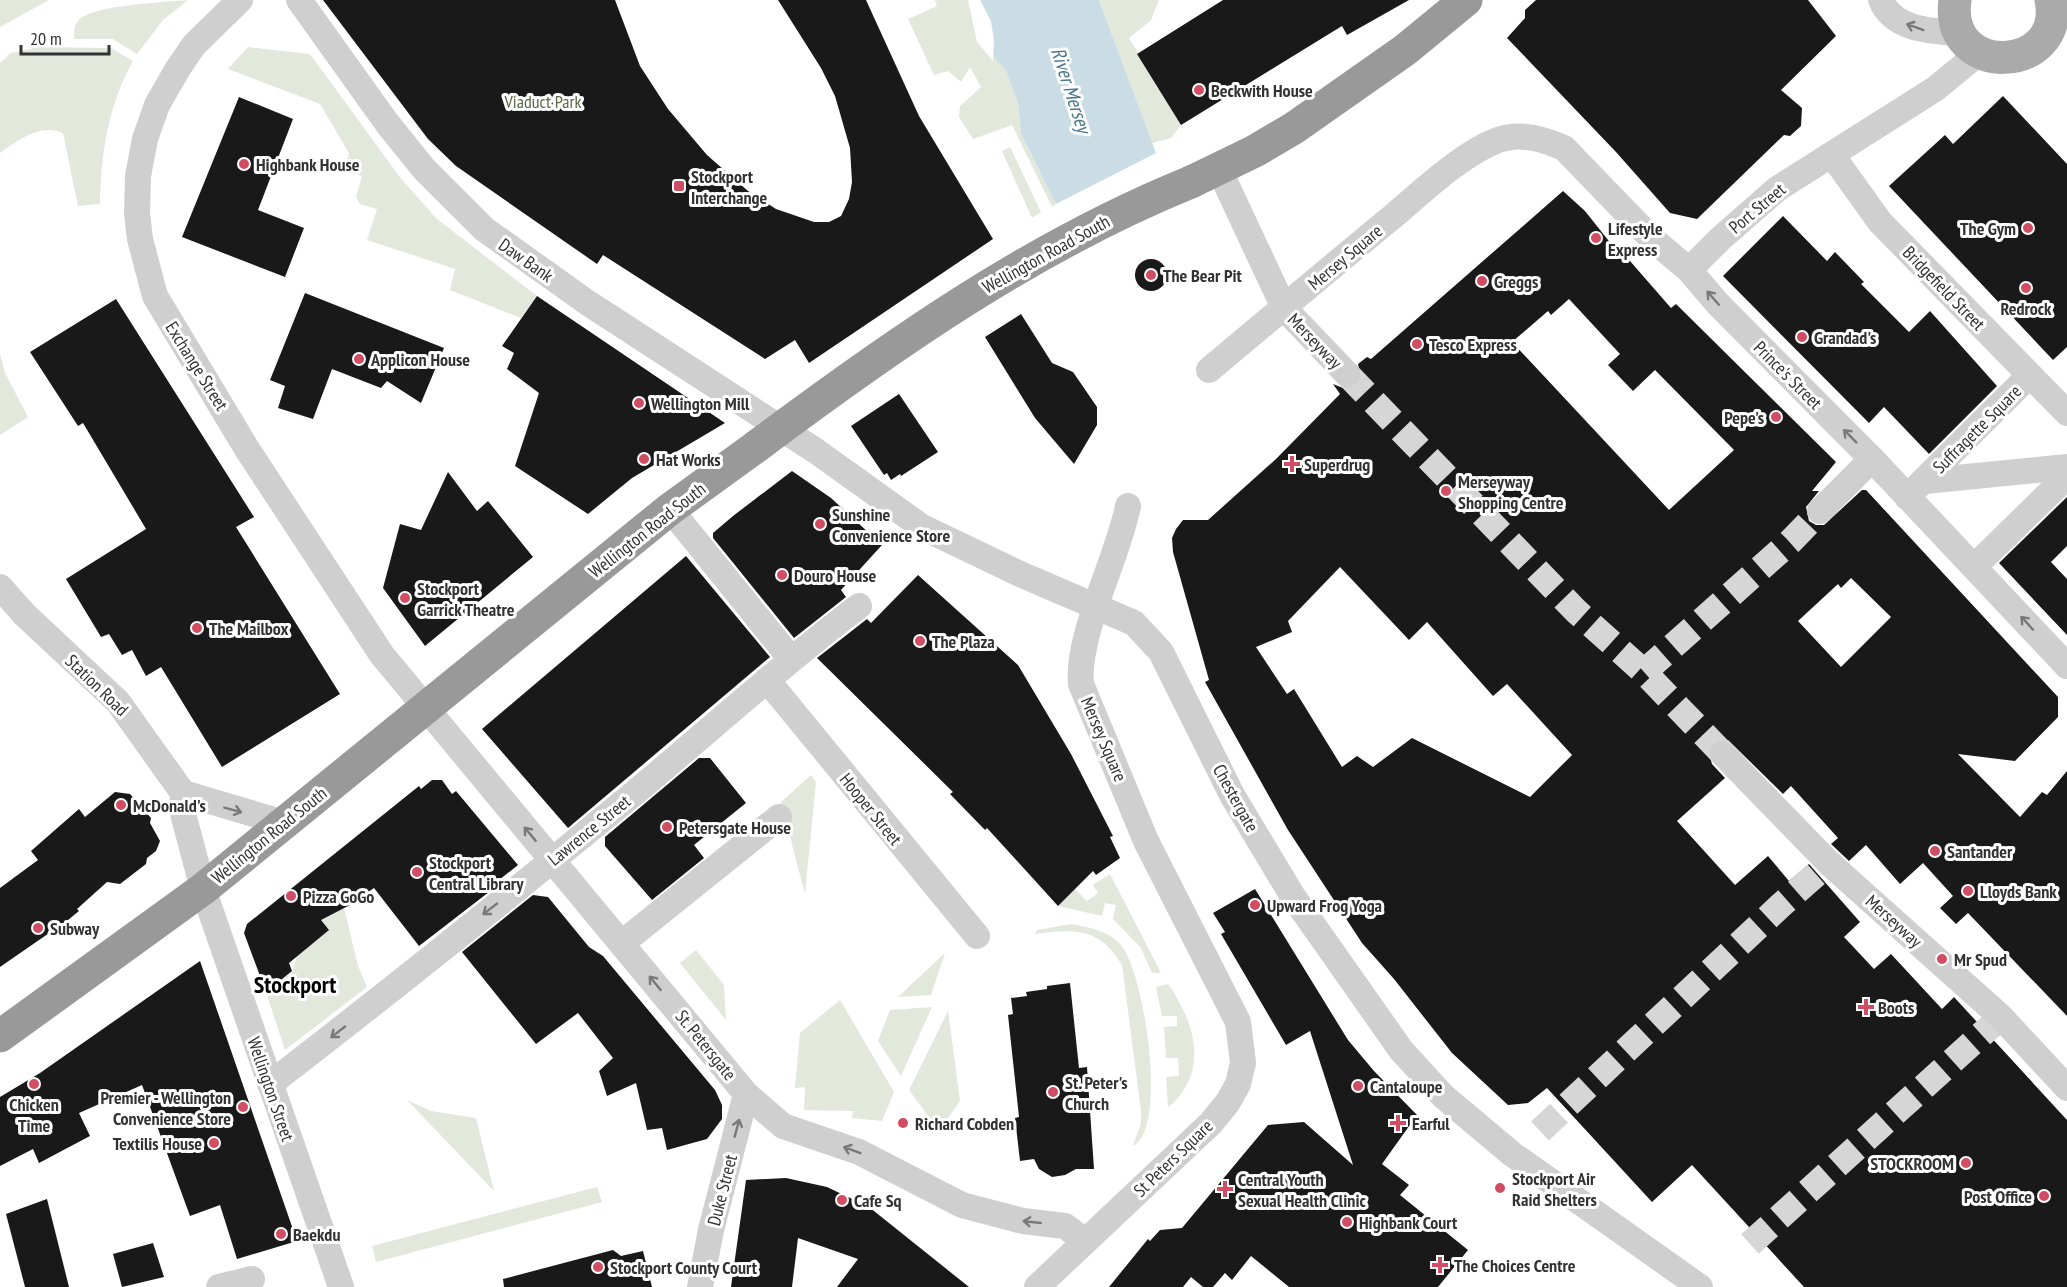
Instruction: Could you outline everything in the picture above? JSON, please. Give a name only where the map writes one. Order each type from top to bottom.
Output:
[{"type":"highway","name":"Wellington Road South","points":[[0,1036],[203,889],[670,509],[905,339],[976,294],[1122,213],[1255,152],[1334,101],[1461,5]]},
{"type":"main road","points":[[1955,0],[1954,18],[1969,43],[1994,58],[2010,59],[2025,54],[2038,45],[2057,39],[2051,0]]},
{"type":"street","name":"Exchange Street","points":[[240,0],[194,45],[157,105],[151,122],[141,156],[137,193],[140,239],[146,268],[155,296],[165,314],[247,449],[382,656],[425,709]]},
{"type":"street","name":"Daw Bank","points":[[299,0],[387,123],[424,170],[484,229],[588,303],[816,451],[922,527],[1020,574],[1097,606]]},
{"type":"street","points":[[1881,0],[1896,20],[1969,43]]},
{"type":"street","name":"Port Street","points":[[1689,270],[1770,195],[1935,89],[1969,43]]},
{"type":"street","name":"Prince's Street","points":[[1484,147],[1509,137],[1531,137],[1564,148],[1651,238],[1689,270],[1718,304],[1872,459],[1916,489],[1975,566],[2065,661]]},
{"type":"street","name":"Mersey Square","points":[[1209,370],[1441,177],[1484,147]]},
{"type":"street","name":"Bridgefield Street","points":[[1832,155],[1880,222],[2067,414]]},
{"type":"street","name":"Merseyway","points":[[1205,176],[1284,308],[1347,374]]},
{"type":"street","name":"Suffragette Square","points":[[1916,489],[2029,376]]},
{"type":"street","points":[[1820,511],[1872,459]]},
{"type":"street","name":"Suffragette Square","points":[[1916,489],[2067,467]]},
{"type":"street","points":[[1975,566],[2067,476]]},
{"type":"street","name":"Mersey Square","points":[[1128,507],[1115,558],[1097,606],[1081,660],[1080,674],[1084,694],[1146,841],[1238,1022],[1243,1063]]},
{"type":"street","points":[[670,509],[791,659]]},
{"type":"street","name":"Station Road","points":[[0,587],[24,614],[118,702],[183,793]]},
{"type":"street","name":"Lawrence Street","points":[[270,1084],[552,860],[791,659],[859,606]]},
{"type":"street","name":"Chestergate","points":[[1097,606],[1134,623],[1161,652],[1232,795],[1292,895],[1401,1050],[1443,1096],[1512,1154],[1700,1287]]},
{"type":"street","name":"Hooper Street","points":[[767,680],[977,936]]},
{"type":"street","name":"St. Petersgate","points":[[425,709],[746,1094],[783,1126],[859,1152],[942,1197],[983,1212],[1023,1221],[1065,1226],[1086,1240]]},
{"type":"street","name":"Merseyway","points":[[1723,754],[1829,863],[2001,1017],[2067,1088]]},
{"type":"street","points":[[203,889],[182,810],[183,793],[284,823]]},
{"type":"street","points":[[622,943],[779,817]]},
{"type":"street","name":"Wellington Street","points":[[203,889],[341,1287]]},
{"type":"street","name":"St Peters Square","points":[[1037,1287],[1211,1123],[1228,1102],[1238,1084],[1243,1063]]},
{"type":"street","name":"Duke Street","points":[[700,1287],[711,1230],[746,1094]]},
{"type":"street","points":[[219,1287],[252,1279]]},
{"type":"shaded area","points":[[0,0],[49,0],[0,27]]},
{"type":"shaded area","points":[[188,0],[163,20],[137,54],[113,39],[74,39],[77,22],[90,14],[132,5]]},
{"type":"shaded area","points":[[935,0],[971,0],[980,41],[1006,71],[1018,103],[1021,134],[1056,204],[1052,207],[1012,125],[973,139],[959,117],[960,106],[981,87],[970,67],[961,82],[948,71],[934,75],[908,19],[937,6]]},
{"type":"shaded area","points":[[1099,0],[1159,0],[1151,20],[1129,38],[1181,125],[1171,138],[1152,143]]},
{"type":"shaded area","points":[[39,47],[111,48],[133,61],[117,95],[112,112],[104,148],[100,204],[78,206],[63,133],[46,130],[30,134],[0,153],[0,63],[11,53]]},
{"type":"shaded area","points":[[248,47],[310,54],[402,180],[437,219],[537,296],[521,318],[450,290],[455,269],[367,240],[377,209],[360,204],[356,197],[362,176],[344,170],[349,153],[320,104],[228,69]]},
{"type":"shaded area","points":[[1010,147],[1041,212],[1032,218],[1002,151]]},
{"type":"shaded area","points":[[0,354],[5,373],[28,417],[0,435]]},
{"type":"shaded area","points":[[811,775],[816,782],[805,894],[781,802]]},
{"type":"shaded area","points":[[1110,874],[1161,973],[1152,973],[1141,948],[1113,919],[1116,905],[1105,903],[1102,916],[1058,906],[1075,889],[1087,901],[1098,893],[1093,885]]},
{"type":"shaded area","points":[[339,903],[344,908],[358,966],[367,987],[285,1050],[266,992],[292,972],[297,956],[320,919]]},
{"type":"shaded area","points":[[1071,924],[1098,930],[1116,940],[1130,961],[1138,986],[1145,1017],[1151,1083],[1149,1112],[1144,1134],[1133,1146],[1141,1123],[1141,1111],[1122,965],[1104,943],[1084,933],[1062,931],[1035,934],[1037,930]]},
{"type":"shaded area","points":[[696,950],[724,985],[726,1020],[680,963]]},
{"type":"shaded area","points":[[945,953],[931,995],[898,997]]},
{"type":"shaded area","points":[[1168,984],[1189,1024],[1194,1053],[1189,1081],[1181,1094],[1168,1107],[1166,1077],[1179,1076],[1178,1058],[1166,1058],[1164,1027],[1177,1026],[1177,1016],[1162,1016],[1156,987]]},
{"type":"shaded area","points":[[840,1000],[894,1092],[882,1121],[852,1118],[853,1111],[804,1110],[805,1087],[795,1088],[800,1033]]},
{"type":"shaded area","points":[[932,1007],[901,1076],[878,1041],[890,1010]]},
{"type":"shaded area","points":[[948,1011],[960,1101],[939,1131],[909,1090]]},
{"type":"shaded area","points":[[407,1100],[431,1111],[476,1118],[494,1191]]},
{"type":"shaded area","points":[[597,1187],[602,1202],[376,1262],[372,1246]]},
{"type":"water","name":"River Mersey","points":[[971,0],[1099,0],[1156,153],[1056,204],[1021,134],[1018,103],[1006,71],[980,41]]},
{"type":"pier","points":[[968,0],[980,0],[991,21],[994,41],[993,61],[977,42]]},
{"type":"building","name":"Viaduct Park","points":[[323,0],[615,0],[640,66],[668,109],[707,155],[748,191],[776,209],[814,222],[829,222],[841,216],[849,199],[852,182],[850,148],[835,96],[821,68],[778,0],[866,0],[919,116],[993,239],[809,363],[795,340],[765,359],[603,255],[597,264],[456,166],[428,139]]},
{"type":"building","name":"Beckwith House","points":[[1223,0],[1409,0],[1347,35],[1342,26],[1181,125],[1137,54]]},
{"type":"building","points":[[1536,0],[1808,0],[1836,36],[1781,90],[1802,108],[1801,126],[1790,136],[1784,135],[1697,219],[1670,213],[1616,152],[1507,38],[1525,18],[1525,10]]},
{"type":"building","name":"Redrock","points":[[2003,96],[2067,164],[2067,347],[2053,360],[1889,186],[1945,135],[1953,144]]},
{"type":"building","name":"Highbank House","points":[[239,97],[293,119],[258,210],[304,228],[285,277],[182,237]]},
{"type":"building","points":[[1563,191],[1585,211],[1620,255],[1623,253],[1671,308],[1676,304],[1836,462],[1812,491],[1819,491],[1806,507],[1809,521],[1816,525],[1824,525],[1862,490],[1866,490],[2058,697],[2058,717],[2015,761],[1958,754],[2020,817],[2042,792],[2047,795],[2067,771],[2067,1016],[1968,913],[1956,924],[1940,908],[1953,896],[1923,863],[1900,884],[1866,845],[1849,861],[1831,844],[1838,838],[1791,786],[1783,794],[1728,740],[1713,743],[1708,750],[1712,764],[1725,778],[1677,821],[1735,885],[1768,856],[1789,881],[1809,864],[1860,922],[1844,937],[1874,969],[1891,954],[1942,1009],[1954,997],[2067,1120],[2067,1287],[1804,1287],[1692,1165],[1652,1202],[1547,1088],[1528,1103],[1508,1105],[1452,1053],[1394,979],[1362,943],[1288,830],[1205,682],[1209,680],[1173,552],[1172,538],[1183,520],[1208,520],[1276,459],[1340,394],[1333,384],[1343,388],[1357,385],[1361,378],[1358,364],[1367,357],[1371,359]],"holes":[[[1569,299],[1620,354],[1608,365],[1633,391],[1655,370],[1734,450],[1669,510],[1512,342],[1548,311],[1551,315]],[[1340,567],[1409,640],[1427,622],[1493,696],[1507,684],[1572,755],[1530,797],[1412,738],[1373,767],[1357,756],[1342,767],[1294,689],[1287,694],[1256,647],[1292,632],[1288,621]],[[1851,578],[1891,617],[1841,667],[1798,621],[1838,584],[1841,588]]]},
{"type":"building","points":[[1783,216],[1827,261],[1835,252],[1864,282],[1861,284],[1909,332],[1930,311],[1997,386],[1929,454],[1884,407],[1869,423],[1723,276]]},
{"type":"building","points":[[1151,259],[1162,264],[1167,275],[1162,286],[1151,291],[1140,286],[1135,275],[1140,264]]},
{"type":"building","name":"Applicon House","points":[[305,293],[444,348],[421,403],[387,381],[381,388],[332,369],[313,419],[278,408],[285,386],[270,380]]},
{"type":"building","name":"Wellington Mill","points":[[537,296],[725,423],[632,478],[588,514],[515,466],[539,393],[507,369],[514,353],[502,346]]},
{"type":"building","name":"The Mailbox","points":[[116,299],[254,517],[236,527],[340,694],[222,767],[161,667],[146,676],[132,650],[122,655],[109,634],[101,637],[66,579],[146,529],[83,423],[78,426],[30,352]]},
{"type":"building","points":[[1021,314],[1052,363],[1073,372],[1097,407],[1097,425],[1074,464],[1035,418],[985,337]]},
{"type":"building","points":[[899,394],[938,452],[891,480],[887,473],[884,475],[851,426]]},
{"type":"building","points":[[792,471],[831,498],[882,545],[841,590],[846,597],[794,638],[713,538],[713,533],[733,516]]},
{"type":"building","points":[[448,472],[477,511],[488,501],[533,557],[425,646],[383,588],[400,524],[421,530]]},
{"type":"building","points":[[2067,497],[2067,546],[2051,562],[2067,579],[2067,635],[1999,563]]},
{"type":"building","points":[[686,556],[770,657],[568,828],[482,729]]},
{"type":"building","points":[[918,575],[1018,665],[1071,754],[1113,836],[1110,837],[1120,858],[1096,875],[1093,871],[1058,906],[987,828],[985,830],[950,794],[953,792],[817,658],[867,619],[871,623]]},
{"type":"building","name":"Petersgate House","points":[[699,758],[710,758],[746,803],[694,845],[704,858],[652,900],[605,846],[605,837]]},
{"type":"building","name":"Stockport Central Library","points":[[432,780],[442,780],[452,794],[456,791],[518,865],[485,891],[489,892],[419,946],[374,888],[350,905],[321,920],[329,930],[289,963],[292,971],[266,992],[244,933],[247,924],[419,786],[421,789]]},
{"type":"building","points":[[115,792],[130,794],[151,818],[150,823],[160,841],[156,851],[147,858],[146,864],[120,884],[107,882],[68,920],[0,967],[0,888],[38,860],[31,851],[79,809],[85,817]]},
{"type":"building","points":[[1255,889],[1348,1040],[1374,1071],[1417,1115],[1382,1164],[1409,1185],[1400,1195],[1468,1250],[1438,1287],[1289,1287],[1251,1256],[1232,1280],[1225,1273],[1213,1287],[1203,1287],[1191,1277],[1183,1287],[1109,1287],[1148,1239],[1150,1241],[1160,1230],[1182,1228],[1268,1125],[1304,1122],[1353,1165],[1310,1031],[1286,1045],[1221,934],[1225,932],[1213,913]]},
{"type":"building","points":[[533,895],[548,897],[589,947],[603,956],[715,1090],[722,1105],[722,1119],[707,1139],[667,1150],[662,1128],[647,1130],[636,1083],[607,1096],[599,1071],[613,1058],[578,1013],[536,1044],[462,952]]},
{"type":"building","points":[[200,961],[297,1241],[237,1259],[220,1205],[190,1216],[142,1085],[79,1113],[90,1136],[39,1163],[33,1149],[0,1166],[0,1097],[40,1073]]},
{"type":"building","name":"St. Peter's Church","points":[[1070,983],[1079,1068],[1087,1067],[1094,1169],[1076,1169],[1065,1175],[1052,1177],[1039,1169],[1034,1159],[1020,1161],[1015,1118],[1019,1117],[1008,1015],[1013,1014],[1011,998],[1027,996],[1026,992],[1047,989],[1047,986]]},
{"type":"building","points":[[786,1178],[827,1187],[869,1207],[969,1287],[837,1287],[858,1259],[798,1238],[792,1287],[731,1287],[746,1180]]},
{"type":"building","points":[[47,1199],[69,1287],[25,1287],[6,1214]]},
{"type":"building","points":[[153,1243],[164,1277],[122,1287],[113,1254]]},
{"type":"building","name":"Stockport County Court","points":[[613,1250],[621,1256],[643,1251],[652,1287],[504,1287],[503,1279]]},
{"type":"tunnel","points":[[1347,374],[1576,611],[1644,672],[1723,754]]},
{"type":"tunnel","points":[[1644,672],[1790,542],[1820,511]]},
{"type":"tunnel","points":[[1540,1131],[1829,863]]},
{"type":"tunnel","points":[[1750,1244],[2001,1017]]},
{"type":"place","name":"Beckwith House","points":[[1199,90]]},
{"type":"place","name":"Highbank House","points":[[244,164]]},
{"type":"place","name":"Stockport Interchange","points":[[679,186]]},
{"type":"place","name":"The Gym","points":[[2028,228]]},
{"type":"place","name":"Lifestyle Express","points":[[1596,238]]},
{"type":"place","name":"The Bear Pit","points":[[1151,275]]},
{"type":"place","name":"Greggs","points":[[1482,281]]},
{"type":"place","name":"Redrock","points":[[2026,288]]},
{"type":"place","name":"Grandad's","points":[[1802,337]]},
{"type":"place","name":"Tesco Express","points":[[1417,344]]},
{"type":"place","name":"Applicon House","points":[[359,359]]},
{"type":"place","name":"Wellington Mill","points":[[639,403]]},
{"type":"place","name":"Pepe's","points":[[1776,417]]},
{"type":"place","name":"Hat Works","points":[[644,459]]},
{"type":"place","name":"Superdrug","points":[[1292,464]]},
{"type":"place","name":"Merseyway Shopping Centre","points":[[1446,491]]},
{"type":"place","name":"Sunshine Convenience Store","points":[[820,524]]},
{"type":"place","name":"Douro House","points":[[782,575]]},
{"type":"place","name":"Stockport Garrick Theatre","points":[[405,598]]},
{"type":"place","name":"The Mailbox","points":[[197,628]]},
{"type":"place","name":"The Plaza","points":[[920,641]]},
{"type":"place","name":"McDonald's","points":[[121,805]]},
{"type":"place","name":"Petersgate House","points":[[667,827]]},
{"type":"place","name":"Santander","points":[[1935,851]]},
{"type":"place","name":"Stockport Central Library","points":[[417,872]]},
{"type":"place","name":"Lloyds Bank","points":[[1968,891]]},
{"type":"place","name":"Pizza GoGo","points":[[291,896]]},
{"type":"place","name":"Upward Frog Yoga","points":[[1255,905]]},
{"type":"place","name":"Subway","points":[[38,928]]},
{"type":"place","name":"Mr Spud","points":[[1942,959]]},
{"type":"place","name":"Boots","points":[[1866,1007]]},
{"type":"place","name":"Chicken Time","points":[[34,1084]]},
{"type":"place","name":"Cantaloupe","points":[[1358,1086]]},
{"type":"place","name":"St. Peter's Church","points":[[1053,1092]]},
{"type":"place","name":"Premier - Wellington Convenience Store","points":[[243,1107]]},
{"type":"place","name":"Richard Cobden","points":[[903,1123]]},
{"type":"place","name":"Earful","points":[[1398,1123]]},
{"type":"place","name":"Textilis House","points":[[214,1143]]},
{"type":"place","name":"STOCKROOM","points":[[1966,1163]]},
{"type":"place","name":"Stockport Air Raid Shelters","points":[[1500,1188]]},
{"type":"place","name":"Central Youth Sexual Health Clinic","points":[[1225,1189]]},
{"type":"place","name":"Post Office","points":[[2044,1196]]},
{"type":"place","name":"Cafe Sq","points":[[842,1200]]},
{"type":"place","name":"Highbank Court","points":[[1347,1222]]},
{"type":"place","name":"Baekdu","points":[[281,1234]]},
{"type":"place","name":"The Choices Centre","points":[[1440,1265]]},
{"type":"place","name":"Stockport County Court","points":[[598,1267]]},
{"type":"district","name":"Stockport","points":[[295,984]]}]
